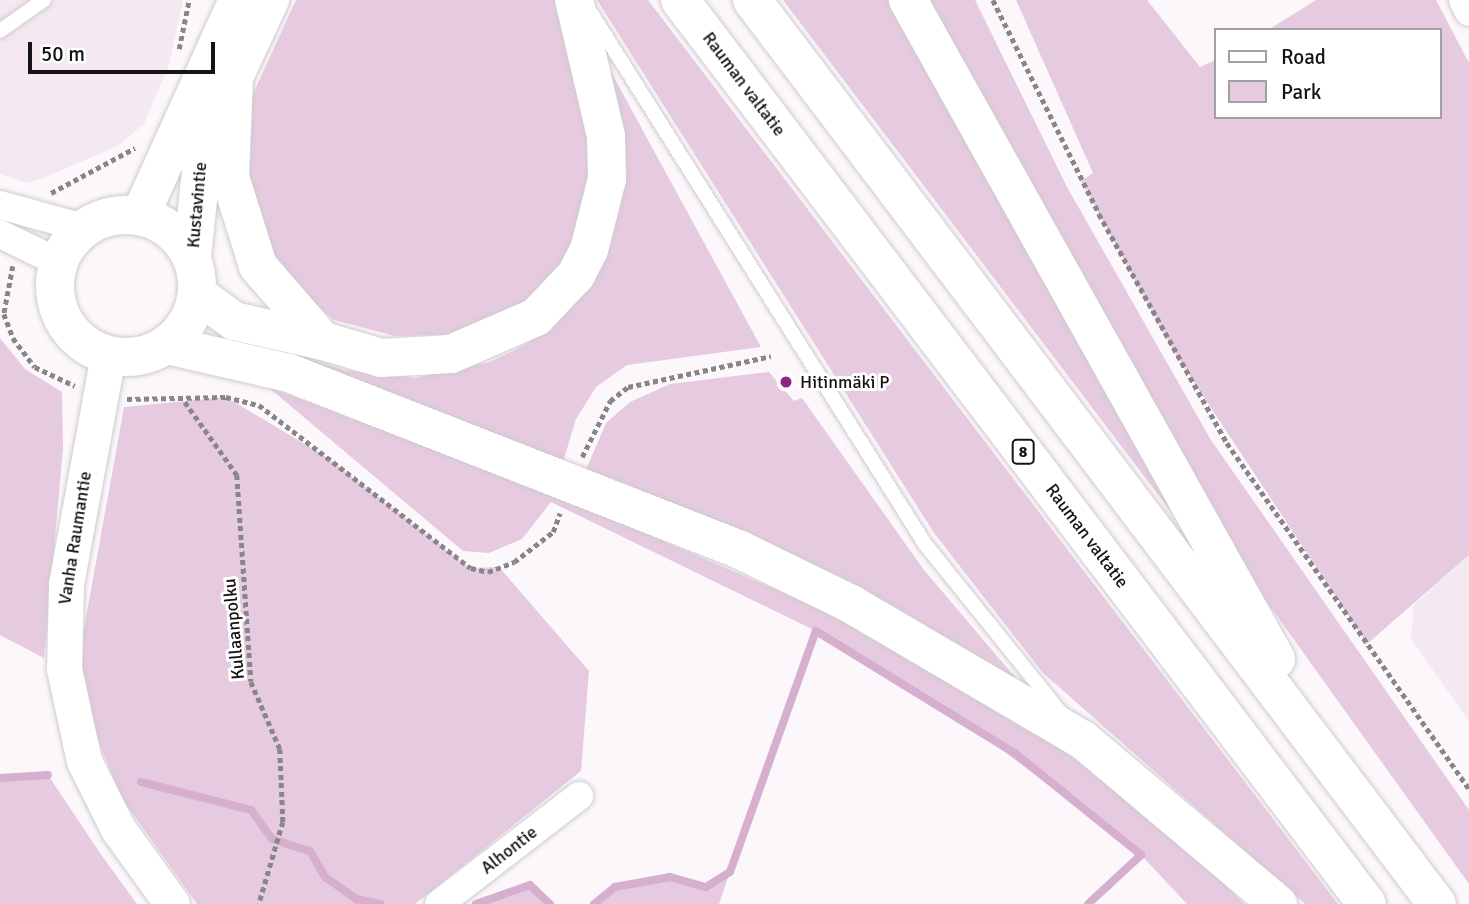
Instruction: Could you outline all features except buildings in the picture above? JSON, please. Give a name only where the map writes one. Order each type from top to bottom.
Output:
[{"type":"main road","name":"Kustavintie","points":[[140,216],[237,0]]},
{"type":"main road","name":"Kustavintie","points":[[194,275],[204,142],[270,0]]},
{"type":"main road","points":[[574,0],[600,95],[607,179],[576,275],[536,317],[451,354],[381,358],[323,341],[243,325],[194,275],[179,238],[140,216],[101,219],[84,228],[58,262],[58,309],[69,329],[108,355],[128,358],[167,345],[289,373],[740,550],[851,604],[1083,740],[1278,904]]},
{"type":"main road","name":"Rauman valtatie","points":[[680,0],[1367,904]]},
{"type":"main road","points":[[752,0],[1437,904]]},
{"type":"main road","points":[[908,0],[1187,507],[1364,809]]},
{"type":"main road","points":[[234,78],[229,147],[241,229],[258,266],[323,341]]},
{"type":"main road","points":[[167,345],[192,313],[194,275]]},
{"type":"street","points":[[1463,0],[1469,12]]},
{"type":"street","points":[[0,205],[84,228]]},
{"type":"street","points":[[0,234],[58,262]]},
{"type":"street","name":"Vanha Raumantie","points":[[108,355],[66,584],[68,699],[101,799],[172,904]]},
{"type":"street","name":"Alhontie","points":[[439,904],[579,796]]},
{"type":"lane","points":[[0,31],[44,0]]},
{"type":"lane","points":[[582,0],[925,544],[1083,740]]},
{"type":"path","points":[[993,0],[1098,214],[1227,443],[1469,789]]},
{"type":"path","points":[[580,461],[610,401],[628,387],[771,356]]},
{"type":"path","points":[[100,394],[185,401],[226,397],[259,405],[471,568],[488,572],[514,562],[553,532],[562,508]]},
{"type":"path","name":"Kullaanpolku","points":[[185,401],[237,475],[251,682],[280,749],[283,822],[259,904]]},
{"type":"shaded area","points":[[0,0],[183,0],[169,65],[144,124],[118,146],[43,178],[27,183],[0,174]]},
{"type":"shaded area","points":[[1469,555],[1469,721],[1411,639],[1414,605]]},
{"type":"green space","points":[[296,0],[557,0],[586,102],[590,188],[575,249],[531,304],[465,334],[395,336],[334,320],[274,267],[246,185],[252,96]]},
{"type":"green space","points":[[597,0],[648,0],[1338,904],[1305,904],[1043,673],[934,533]]},
{"type":"green space","points":[[783,0],[888,0],[1178,510],[1172,513]]},
{"type":"green space","points":[[924,0],[975,0],[1067,187],[1211,440],[1469,810],[1469,884],[1264,598]]},
{"type":"green space","points":[[1016,0],[1147,0],[1200,67],[1214,60],[1214,119],[1441,119],[1441,28],[1271,28],[1316,0],[1436,0],[1469,63],[1469,555],[1367,644],[1174,352],[1081,181],[1093,173]]},
{"type":"green space","points":[[606,63],[761,347],[627,365],[596,387],[576,419],[563,462],[244,348],[248,342],[344,370],[415,378],[490,362],[525,345],[562,313],[589,277]]},
{"type":"green space","points":[[0,338],[25,369],[62,392],[63,449],[44,658],[0,635]]},
{"type":"green space","points":[[769,372],[794,401],[802,398],[924,570],[1019,682],[585,472],[606,423],[630,402],[670,384]]},
{"type":"green space","points":[[268,387],[556,495],[823,610],[1043,735],[1179,839],[1244,904],[1187,904],[1141,855],[977,731],[816,631],[551,502],[522,539],[489,553],[463,551]]},
{"type":"green space","points":[[226,397],[328,458],[470,568],[499,567],[589,671],[581,771],[415,904],[197,904],[123,800],[82,703],[83,634],[124,407]]},
{"type":"green space","points":[[48,775],[137,904],[0,904],[0,778]]},
{"type":"green space","points":[[730,872],[719,904],[594,904],[615,887],[670,877],[706,887]]},
{"type":"green space","points":[[530,885],[550,904],[476,904],[480,898]]},
{"type":"waterway","points":[[594,904],[615,887],[670,877],[706,887],[730,872],[816,631],[1016,754],[1141,855],[1088,904]]},
{"type":"waterway","points":[[0,778],[48,775]]},
{"type":"waterway","points":[[141,782],[251,810],[272,839],[310,851],[325,877],[357,899],[380,904]]},
{"type":"waterway","points":[[476,904],[530,885],[550,904]]},
{"type":"place","name":"Hitinmäki P","points":[[786,382]]}]
